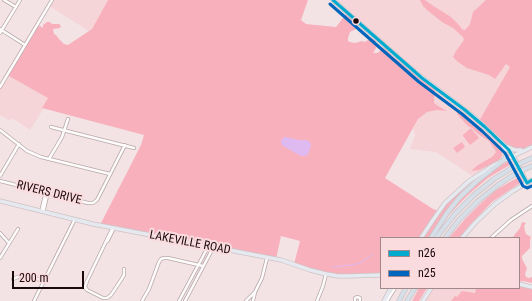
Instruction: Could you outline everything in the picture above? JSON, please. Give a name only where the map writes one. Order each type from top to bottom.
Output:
[{"type":"highway","points":[[437,237],[470,198],[494,179],[532,158]]},
{"type":"highway","points":[[432,237],[447,213],[460,197],[480,178],[505,159]]},
{"type":"highway","points":[[446,237],[459,220],[491,190],[515,174],[532,166]]},
{"type":"highway","points":[[399,301],[405,289]]},
{"type":"highway","points":[[407,301],[413,289]]},
{"type":"main road","points":[[333,0],[418,75],[474,117],[502,143],[513,156],[527,183]]},
{"type":"main road","points":[[502,143],[515,150],[526,150]]},
{"type":"main road","points":[[502,143],[506,153],[505,159]]},
{"type":"main road","points":[[422,237],[439,211],[457,191],[479,174],[505,159],[532,147]]},
{"type":"main road","points":[[463,237],[492,206],[505,196],[532,180]]},
{"type":"main road","name":"LAKEVILLE ROAD","points":[[0,201],[75,220],[281,260],[326,274],[344,276],[380,276]]},
{"type":"main road","points":[[520,284],[532,287]]},
{"type":"main road","points":[[384,301],[391,289]]},
{"type":"main road","points":[[423,301],[430,289]]},
{"type":"street","points":[[4,0],[16,7]]},
{"type":"street","points":[[20,0],[1,31],[25,45]]},
{"type":"street","points":[[0,86],[52,0]]},
{"type":"street","points":[[49,159],[62,137],[68,119]]},
{"type":"street","points":[[51,127],[134,148]]},
{"type":"street","points":[[0,130],[31,154],[41,158],[110,174],[125,145]]},
{"type":"street","points":[[0,176],[19,144]]},
{"type":"street","name":"RIVERS DRIVE","points":[[0,181],[93,203],[97,200],[110,174]]},
{"type":"street","points":[[42,211],[46,193]]},
{"type":"street","points":[[492,237],[512,220],[532,206]]},
{"type":"street","points":[[34,301],[75,220]]},
{"type":"street","points":[[114,228],[85,284],[86,290],[106,298],[111,295],[121,280],[124,275],[124,269]]},
{"type":"street","points":[[0,258],[18,229]]},
{"type":"street","points":[[0,233],[9,243]]},
{"type":"street","points":[[179,301],[208,246]]},
{"type":"street","points":[[185,301],[213,248]]},
{"type":"street","points":[[142,301],[149,289],[161,259],[168,258],[203,266]]},
{"type":"street","points":[[253,301],[255,292],[264,274],[267,258]]},
{"type":"street","points":[[318,301],[324,286],[326,274]]},
{"type":"street","points":[[13,279],[20,276],[28,276],[44,281]]},
{"type":"street","points":[[387,301],[394,289]]},
{"type":"street","points":[[246,301],[255,292]]},
{"type":"street","points":[[355,301],[355,298],[358,297],[360,298],[360,301]]},
{"type":"shaded area","points":[[52,0],[108,0],[92,29],[89,31],[49,6]]},
{"type":"shaded area","points":[[108,0],[308,0],[301,20],[306,24],[336,27],[346,14],[358,25],[356,29],[350,32],[348,41],[355,43],[362,41],[365,42],[371,38],[376,41],[376,44],[378,45],[373,53],[377,53],[381,49],[386,48],[392,56],[411,68],[435,88],[434,103],[447,111],[437,110],[427,112],[418,119],[385,178],[433,209],[439,211],[422,237],[380,237],[380,275],[338,276],[294,264],[300,241],[281,236],[276,259],[100,225],[141,145],[144,135],[42,108],[48,98],[7,75],[36,26],[43,28],[43,25],[47,22],[59,24],[61,26],[60,28],[53,29],[54,34],[64,44],[68,45],[92,29]]},
{"type":"shaded area","points":[[332,0],[488,0],[506,64],[510,67],[479,121],[513,156],[474,177],[436,152],[410,149],[415,135],[413,128],[435,88],[411,68],[395,51],[390,50]]},
{"type":"shaded area","points":[[420,0],[425,0],[451,17],[463,30],[465,30],[470,24],[473,12],[486,0],[532,0],[532,147],[513,156],[479,121],[510,67],[506,64],[495,79],[489,75],[467,68],[458,62],[453,57],[464,40],[463,37],[453,28],[442,22],[427,10]]},
{"type":"shaded area","points":[[7,75],[49,98],[30,130],[12,118],[10,121],[0,115],[0,87]]},
{"type":"shaded area","points":[[457,110],[464,113],[502,151],[502,156],[498,161],[479,170],[471,171],[492,157],[496,152],[489,141],[465,123],[457,114]]},
{"type":"shaded area","points":[[471,128],[479,138],[470,145],[463,135]]},
{"type":"shaded area","points":[[284,137],[306,140],[310,142],[311,146],[308,154],[306,156],[301,156],[283,146],[281,141]]},
{"type":"shaded area","points":[[462,142],[465,147],[457,153],[453,148]]},
{"type":"shaded area","points":[[510,160],[513,163],[488,178],[468,195],[443,221],[464,194],[497,167]]},
{"type":"shaded area","points":[[520,176],[523,181],[492,202],[468,227],[461,237],[450,237],[465,219],[496,190]]},
{"type":"shaded area","points":[[471,181],[450,205],[430,237],[424,237],[441,211],[451,199]]},
{"type":"shaded area","points":[[522,222],[526,223],[524,226],[526,234],[531,237],[530,248],[522,256],[522,259],[527,268],[525,274],[526,277],[532,277],[532,283],[520,282],[520,237],[513,237],[520,228]]},
{"type":"shaded area","points":[[520,284],[532,287],[532,301],[451,301],[462,291],[475,293],[476,289],[520,289]]},
{"type":"shaded area","points":[[418,289],[426,289],[419,301],[412,301]]},
{"type":"shaded area","points":[[430,289],[476,289],[475,293],[452,301],[424,301]]},
{"type":"waterway","points":[[333,267],[360,263],[372,255]]},
{"type":"transit line","name":"n26","points":[[333,0],[422,78],[485,127],[509,150],[527,183],[532,180]]},
{"type":"transit line","name":"n25","points":[[330,4],[419,82],[482,131],[505,153],[523,186],[527,188],[532,186]]}]
